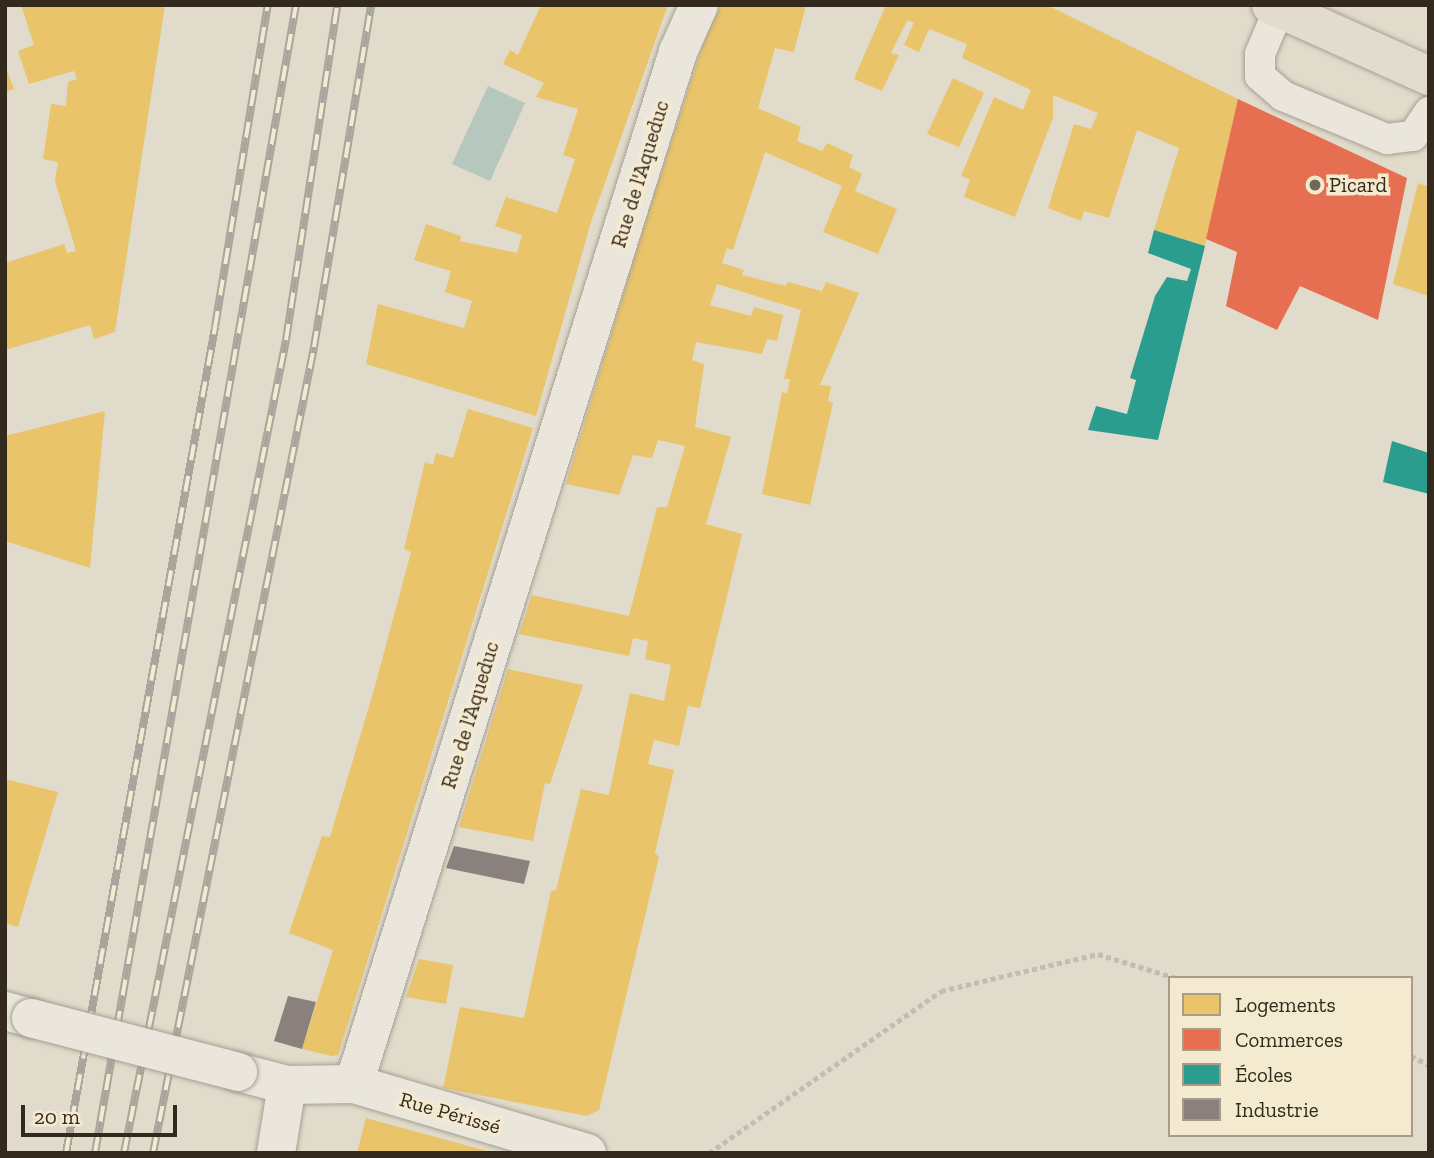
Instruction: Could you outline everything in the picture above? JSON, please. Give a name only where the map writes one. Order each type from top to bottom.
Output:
[{"type":"main road","points":[[1275,7],[1429,76]]},
{"type":"street","name":"Rue de l'Aqueduc","points":[[354,1084],[674,66],[699,5]]},
{"type":"street","points":[[18,1015],[287,1085],[354,1084]]},
{"type":"street","name":"Rue Périssé","points":[[354,1084],[587,1153]]},
{"type":"street","points":[[276,1153],[287,1085]]},
{"type":"lane","points":[[1275,7],[1260,54],[1260,76],[1283,96],[1387,139],[1413,136],[1429,112]]},
{"type":"path","points":[[709,1153],[941,991],[1098,954],[1170,976]]},
{"type":"path","points":[[1413,1057],[1429,1065]]},
{"type":"shaded area","points":[[488,86],[525,103],[490,181],[452,164]]},
{"type":"building: Logements","points":[[21,5],[165,5],[115,332],[94,339],[90,325],[5,350],[5,263],[64,244],[67,253],[76,251],[55,181],[58,162],[43,159],[51,104],[66,106],[68,82],[77,79],[74,71],[29,84],[18,51],[34,45]]},
{"type":"building: Logements","points":[[541,5],[668,5],[591,222],[536,416],[366,364],[378,304],[464,328],[472,301],[445,292],[451,271],[414,260],[426,224],[461,236],[460,241],[517,253],[522,235],[495,226],[506,197],[557,213],[575,159],[563,155],[578,109],[536,97],[544,83],[503,64],[510,50],[518,55]]},
{"type":"building: Logements","points":[[721,5],[806,5],[794,52],[775,48],[758,108],[801,127],[797,141],[822,151],[827,143],[853,155],[849,167],[862,174],[855,191],[897,209],[878,254],[823,232],[842,186],[765,152],[733,250],[727,248],[722,263],[744,270],[742,275],[786,286],[788,282],[822,291],[826,282],[859,293],[820,385],[831,386],[828,401],[833,403],[810,505],[762,494],[782,392],[787,394],[790,379],[784,379],[801,310],[717,284],[710,305],[751,316],[754,307],[783,315],[777,341],[767,339],[762,354],[696,342],[692,360],[704,364],[695,427],[731,437],[706,524],[742,534],[700,708],[688,706],[679,746],[654,740],[648,764],[674,770],[655,853],[659,857],[599,1110],[587,1116],[443,1088],[460,1007],[524,1018],[551,891],[556,890],[581,789],[609,795],[630,693],[664,701],[671,665],[645,659],[648,641],[633,638],[629,656],[519,634],[532,595],[629,616],[657,507],[667,507],[685,446],[658,440],[652,458],[633,455],[619,495],[566,484],[646,219],[705,38]]},
{"type":"building: Logements","points":[[886,5],[1047,5],[1238,99],[1205,246],[1154,230],[1179,148],[1137,130],[1109,218],[1084,211],[1081,221],[1048,208],[1074,124],[1091,129],[1098,113],[1053,95],[1053,118],[1015,217],[964,197],[970,179],[961,176],[994,97],[1023,110],[1031,90],[962,58],[967,44],[929,29],[919,52],[904,45],[914,22],[907,21],[891,53],[899,55],[882,91],[854,79]]},
{"type":"building: Logements","points":[[5,65],[14,89],[5,92]]},
{"type":"building: Logements","points":[[953,78],[984,93],[959,147],[927,134]]},
{"type":"building: Logements","points":[[1418,183],[1429,187],[1429,296],[1393,284]]},
{"type":"building: Logements","points":[[468,409],[533,428],[338,1055],[302,1049],[333,950],[289,933],[322,836],[330,837],[375,686],[411,552],[404,549],[425,462],[433,465],[436,453],[453,458]]},
{"type":"building: Logements","points":[[105,411],[90,568],[5,541],[5,436]]},
{"type":"building: Logements","points":[[508,669],[583,685],[550,784],[545,783],[533,841],[459,827]]},
{"type":"building: Logements","points":[[5,779],[58,792],[18,927],[5,923]]},
{"type":"building: Logements","points":[[419,959],[453,965],[446,1004],[406,997]]},
{"type":"building: Logements","points":[[366,1118],[491,1152],[491,1153],[357,1153]]},
{"type":"building: Commerces","points":[[1238,99],[1407,178],[1378,320],[1300,286],[1277,330],[1226,306],[1237,252],[1206,239]]},
{"type":"building: Écoles","points":[[1154,230],[1205,246],[1158,440],[1088,430],[1096,406],[1127,414],[1136,380],[1130,378],[1155,296],[1167,277],[1187,281],[1191,269],[1148,253]]},
{"type":"building: Écoles","points":[[1392,441],[1429,453],[1429,494],[1383,482]]},
{"type":"building: Industrie","points":[[454,846],[530,861],[524,884],[446,868]]},
{"type":"building: Industrie","points":[[288,996],[316,1002],[302,1049],[274,1041]]},
{"type":"railway","points":[[66,1153],[215,327],[268,5]]},
{"type":"railway","points":[[95,1153],[296,5]]},
{"type":"railway","points":[[124,1153],[286,340],[337,5]]},
{"type":"railway","points":[[153,1153],[314,347],[371,5]]},
{"type":"place","name":"Picard","points":[[1315,185]]}]
